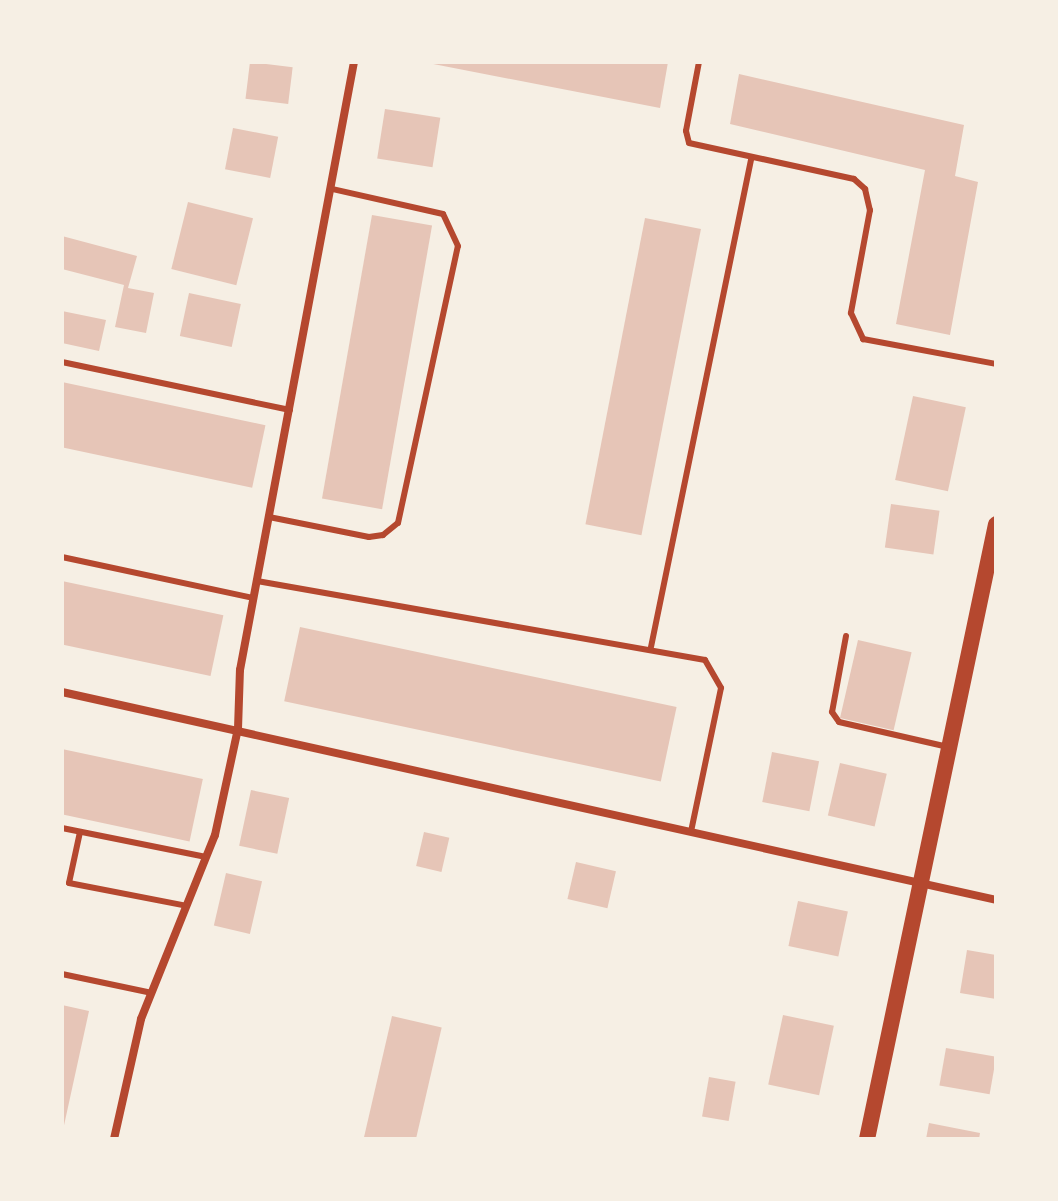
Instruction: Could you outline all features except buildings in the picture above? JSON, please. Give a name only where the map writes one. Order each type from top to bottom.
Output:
[{"type":"main road","points":[[867,1139],[996,524]]},
{"type":"street","points":[[114,1139],[152,993],[206,857],[238,729],[240,670],[354,62]]},
{"type":"street","points":[[62,692],[996,900]]},
{"type":"lane","points":[[699,62],[686,131],[689,143],[751,159],[854,179],[865,189],[870,210],[851,313],[863,339],[996,364]]},
{"type":"lane","points":[[651,647],[751,159]]},
{"type":"lane","points":[[269,517],[369,537],[383,535],[398,523],[458,246],[443,214],[332,189]]},
{"type":"lane","points":[[62,362],[290,410]]},
{"type":"lane","points":[[62,557],[253,598]]},
{"type":"lane","points":[[257,581],[651,647],[705,660],[721,688],[691,832]]},
{"type":"lane","points":[[846,636],[832,712],[839,722],[948,747]]},
{"type":"lane","points":[[62,828],[206,857]]},
{"type":"lane","points":[[80,832],[69,883],[187,906]]},
{"type":"lane","points":[[62,974],[152,993]]}]
